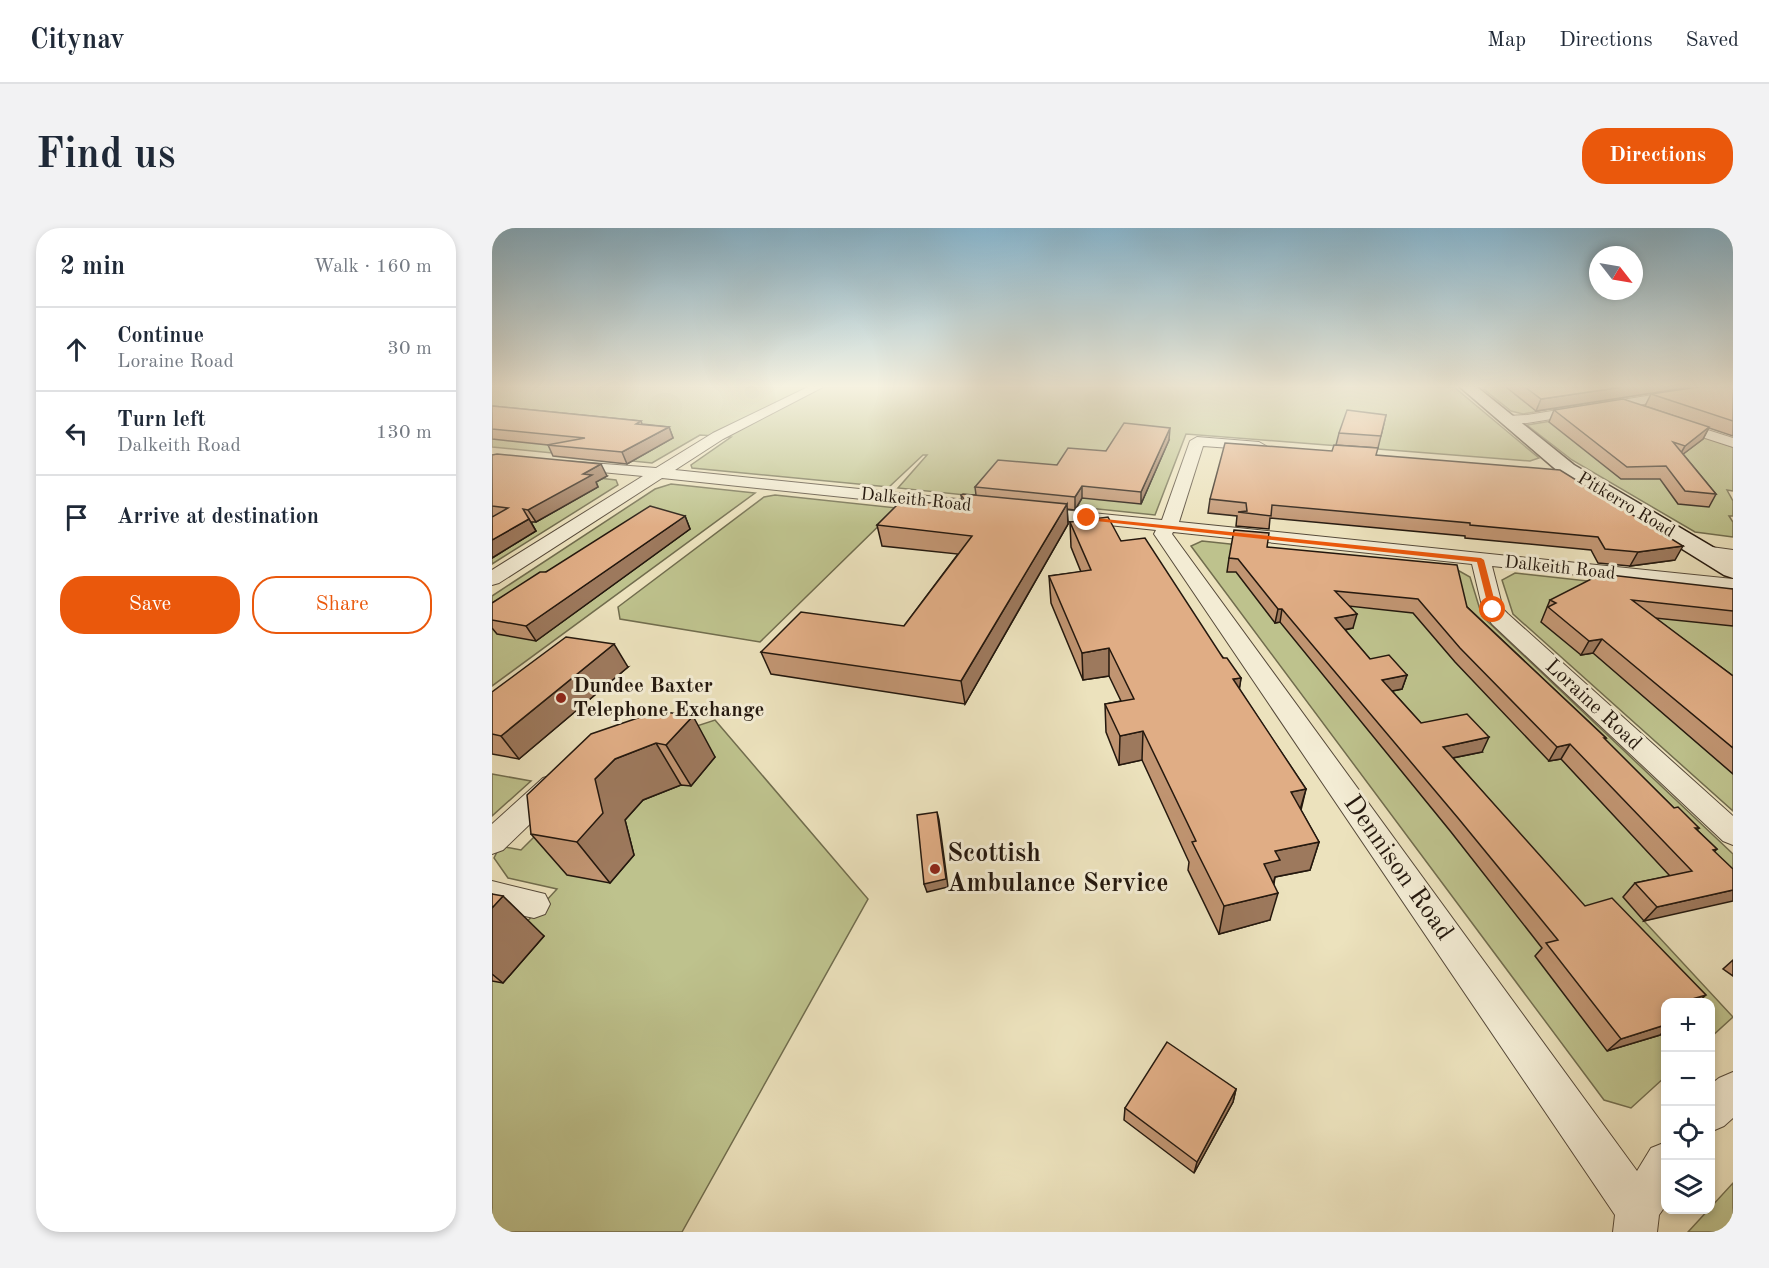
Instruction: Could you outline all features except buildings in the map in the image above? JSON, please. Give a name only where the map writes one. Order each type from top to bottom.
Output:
[{"type":"street","points":[[492,579],[722,434]]},
{"type":"street","name":"Pitkerro Road","points":[[1525,434],[1567,469],[1733,570]]},
{"type":"street","points":[[1706,434],[1733,443]]},
{"type":"street","points":[[1167,527],[1197,441],[1269,447]]},
{"type":"street","name":"Dalkeith Road","points":[[551,463],[1733,585]]},
{"type":"street","points":[[1541,468],[1567,469]]},
{"type":"street","name":"Dennison Road","points":[[1167,527],[1163,534],[1636,1221]]},
{"type":"street","points":[[1704,552],[1733,556]]},
{"type":"street","name":"Loraine Road","points":[[1481,560],[1493,610],[1500,619],[1733,833]]},
{"type":"street","points":[[492,842],[572,766]]},
{"type":"street","points":[[492,895],[534,904]]},
{"type":"street","points":[[1715,1108],[1733,1092]]},
{"type":"street","points":[[1636,1221],[1661,1171]]},
{"type":"green space","points":[[492,434],[1510,434],[1539,458],[1530,461],[1186,434],[1155,515],[898,488],[927,455],[923,455],[889,487],[692,468],[691,465],[731,437],[700,435],[652,463],[492,447]]},
{"type":"green space","points":[[1538,434],[1695,434],[1733,447],[1733,491],[1727,490],[1733,501],[1733,516],[1729,516],[1733,522],[1733,537],[1695,532],[1572,460]]},
{"type":"green space","points":[[492,466],[616,480],[618,485],[492,564]]},
{"type":"green space","points":[[671,484],[755,493],[492,686],[492,596],[655,489]]},
{"type":"green space","points":[[775,495],[897,508],[760,642],[620,619],[618,607],[764,497]]},
{"type":"green space","points":[[1202,541],[1454,568],[1470,577],[1482,616],[1733,854],[1733,897],[1644,921],[1733,1017],[1715,1033],[1715,998],[1661,998],[1661,1081],[1631,1108],[1604,1100],[1191,546]]},
{"type":"green space","points":[[1515,573],[1733,597],[1733,811],[1513,614],[1502,580]]},
{"type":"green space","points":[[715,720],[868,899],[682,1232],[492,1232],[492,920],[523,926],[557,889],[508,878],[494,858],[500,846],[521,850],[620,751]]},
{"type":"green space","points":[[492,774],[531,781],[492,816]]},
{"type":"green space","points":[[1733,1183],[1733,1232],[1688,1232],[1705,1214],[1715,1214],[1715,1203]]},
{"type":"place","name":"Dundee Baxter Telephone Exchange","points":[[561,698]]},
{"type":"place","name":"Scottish Ambulance Service","points":[[935,869]]},
{"type":"route","points":[[1087,518],[1481,560],[1493,610]]}]
